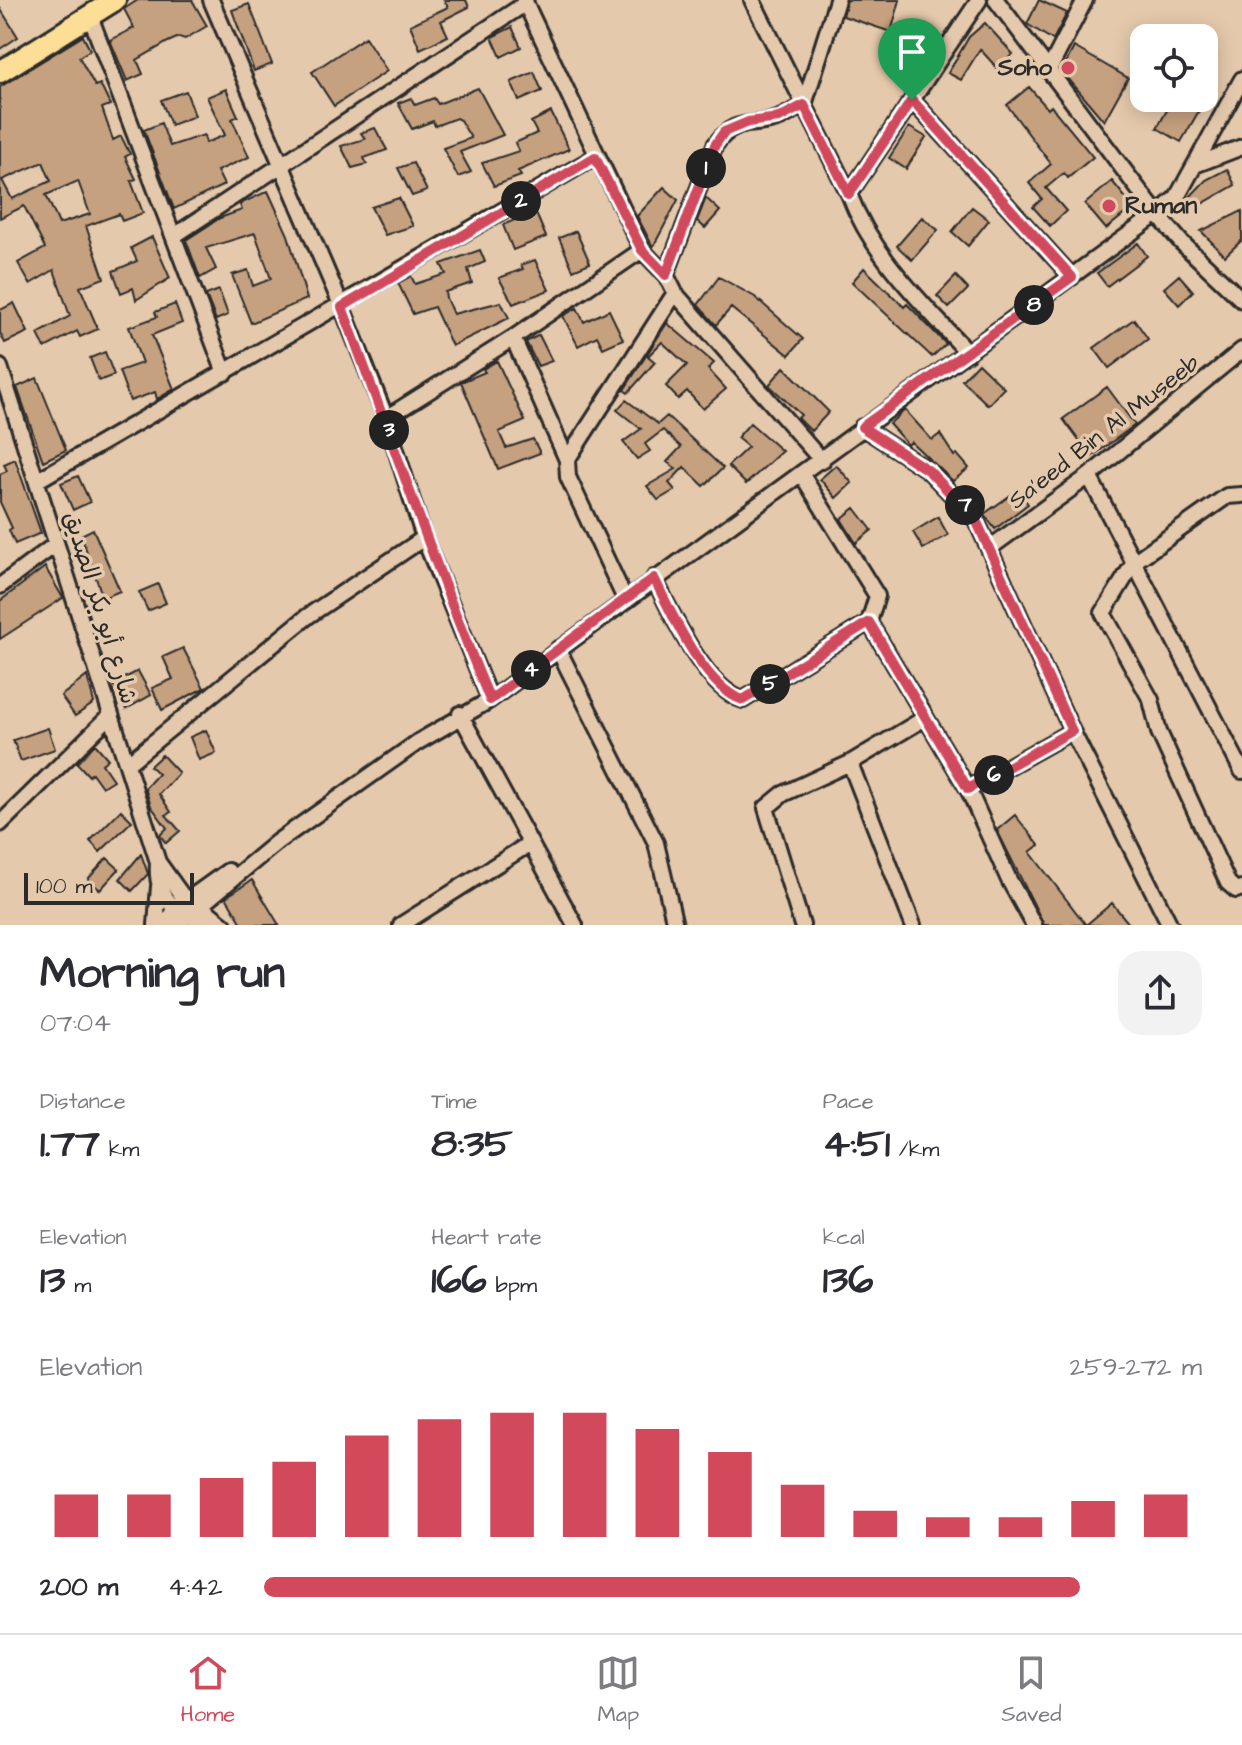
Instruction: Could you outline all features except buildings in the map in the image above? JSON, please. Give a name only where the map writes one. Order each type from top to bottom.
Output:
[{"type":"main road","points":[[0,72],[115,0]]},
{"type":"street","points":[[211,0],[342,307],[386,418],[424,538],[490,700]]},
{"type":"street","points":[[174,236],[526,4],[543,0]]},
{"type":"street","points":[[752,0],[849,194],[861,225],[878,253],[968,353]]},
{"type":"street","points":[[666,275],[715,145],[724,132],[748,122],[779,118],[804,105],[837,0]]},
{"type":"street","points":[[849,194],[979,0]]},
{"type":"street","points":[[996,0],[1157,214],[1181,242],[1242,300]]},
{"type":"street","points":[[1049,70],[1085,0]]},
{"type":"street","points":[[526,4],[595,157],[642,250],[666,275],[675,293],[822,461]]},
{"type":"street","points":[[90,16],[225,373]]},
{"type":"street","points":[[159,882],[159,925],[217,891],[277,842],[460,714],[490,700],[1157,214],[1177,197],[1242,79]]},
{"type":"street","points":[[912,100],[1072,277]]},
{"type":"street","points":[[1195,165],[1242,147]]},
{"type":"street","points":[[38,480],[342,307],[595,157]]},
{"type":"street","points":[[386,418],[513,338],[642,250]]},
{"type":"street","points":[[567,460],[675,293]]},
{"type":"street","points":[[513,338],[567,460],[568,477],[625,599]]},
{"type":"street","name":"Sa'eed Bin Al Museeb","points":[[991,547],[1089,476],[1242,350]]},
{"type":"street","name":"شارع أبو بكر الصديق","points":[[0,367],[158,862],[184,912]]},
{"type":"street","points":[[862,427],[900,450],[957,496],[976,520],[991,547],[1072,731],[1170,925]]},
{"type":"street","points":[[654,578],[691,648],[716,680],[743,700],[869,622],[877,596],[802,475]]},
{"type":"street","points":[[1089,476],[1242,771]]},
{"type":"street","points":[[1242,495],[1227,496],[1135,561],[1103,613],[1151,700],[1159,732],[1228,883],[1236,890],[1242,888]]},
{"type":"street","points":[[127,764],[308,616],[424,538]]},
{"type":"street","points":[[0,586],[56,544]]},
{"type":"street","points":[[869,622],[968,789],[1009,880],[1034,925]]},
{"type":"street","points":[[558,649],[656,843],[672,924]]},
{"type":"street","points":[[460,714],[575,925]]},
{"type":"street","points":[[0,824],[110,716]]},
{"type":"street","points":[[802,925],[766,808],[783,794],[850,763],[925,718]]},
{"type":"street","points":[[968,789],[1072,731]]},
{"type":"street","points":[[850,763],[913,925]]},
{"type":"street","points":[[184,912],[244,860],[277,842]]},
{"type":"street","points":[[401,925],[529,844]]},
{"type":"street","name":"شارع أبو بكر الصديق","points":[[158,862],[159,882],[184,912]]},
{"type":"street","points":[[184,912],[222,922],[217,891]]},
{"type":"street","points":[[184,912],[205,925]]},
{"type":"place","name":"Soho","points":[[1068,68]]},
{"type":"place","name":"Ruman","points":[[1109,206]]},
{"type":"route","points":[[912,100],[1072,277],[862,427],[929,471],[957,496],[976,520],[991,547],[1072,731],[968,789],[869,622],[743,700],[736,698],[716,680],[691,648],[654,578],[490,700],[424,538],[386,418],[342,307],[595,157],[642,250],[666,275],[715,145],[724,132],[748,122],[779,118],[804,105],[849,194],[912,100]]}]
